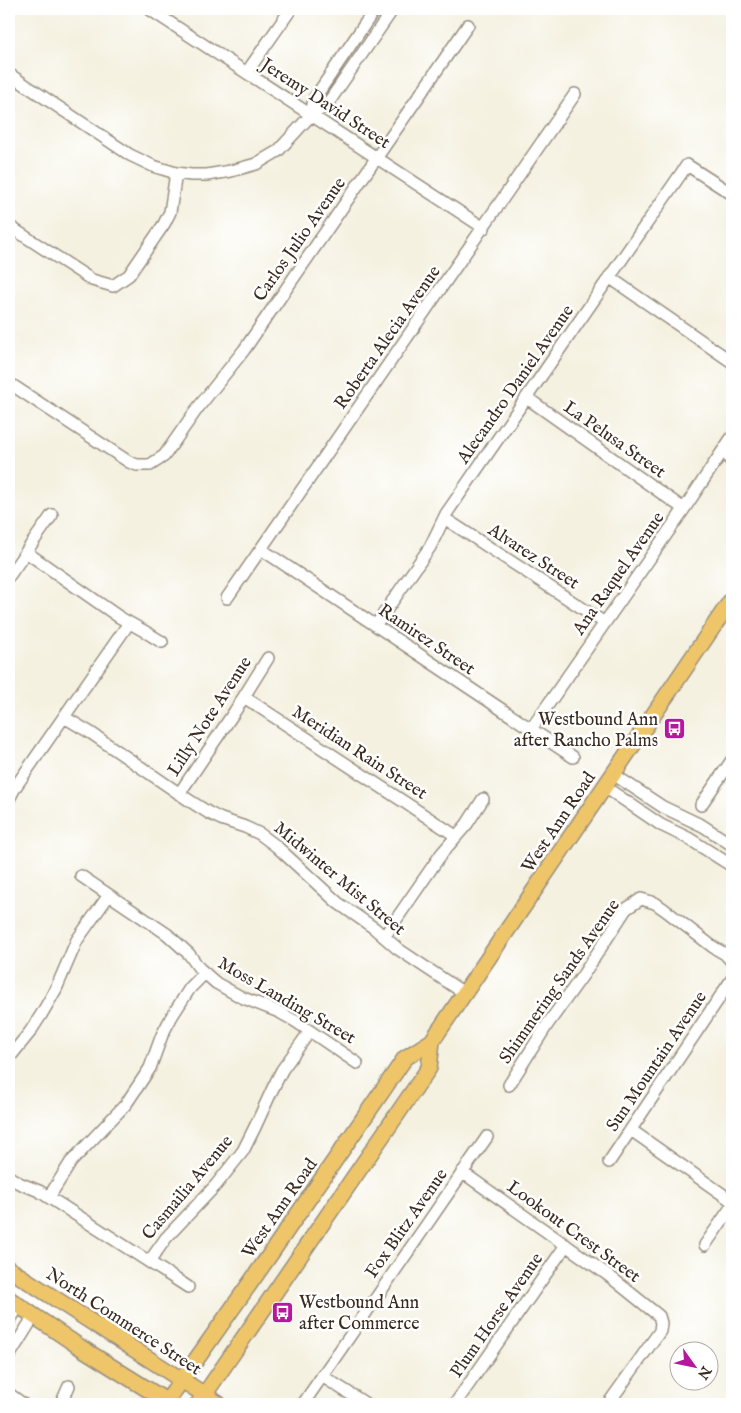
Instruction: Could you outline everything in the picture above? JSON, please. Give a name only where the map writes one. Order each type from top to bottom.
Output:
[{"type":"main road","name":"West Ann Road","points":[[168,1403],[181,1381],[405,1058],[432,1041],[732,599]]},
{"type":"main road","name":"West Ann Road","points":[[201,1400],[429,1068],[432,1041]]},
{"type":"main road","name":"North Commerce Street","points":[[9,1268],[181,1381],[201,1400],[219,1404]]},
{"type":"main road","points":[[14,1302],[168,1403]]},
{"type":"street","name":"Jeremy David Street","points":[[149,9],[484,228]]},
{"type":"street","points":[[247,72],[291,9]]},
{"type":"street","points":[[311,115],[314,99],[375,9]]},
{"type":"street","points":[[9,74],[130,155],[153,166],[191,176],[231,171],[256,164],[278,151],[311,115],[326,106],[393,9]]},
{"type":"street","name":"Carlos Julio Avenue","points":[[9,384],[129,462],[137,465],[150,465],[164,456],[244,350],[468,25]]},
{"type":"street","name":"Roberta Alecia Avenue","points":[[227,598],[575,94]]},
{"type":"street","name":"Alecandro Daniel Avenue","points":[[376,626],[430,547],[444,518],[687,165],[732,194]]},
{"type":"street","points":[[9,226],[92,280],[113,286],[129,275],[164,224],[170,212],[176,173]]},
{"type":"street","points":[[609,278],[732,362]]},
{"type":"street","name":"La Pelusa Street","points":[[527,398],[684,509]]},
{"type":"street","name":"Ana Raquel Avenue","points":[[531,729],[684,509],[729,448],[732,437]]},
{"type":"street","points":[[729,448],[730,460],[732,461]]},
{"type":"street","points":[[9,576],[52,515]]},
{"type":"street","name":"Alvarez Street","points":[[444,518],[605,623]]},
{"type":"street","name":"Ramirez Street","points":[[262,549],[573,758]]},
{"type":"street","points":[[26,552],[119,618],[162,642]]},
{"type":"street","points":[[9,799],[16,786],[129,623]]},
{"type":"street","name":"Lilly Note Avenue","points":[[179,794],[236,711],[268,658]]},
{"type":"street","name":"Meridian Rain Street","points":[[244,697],[456,836]]},
{"type":"street","name":"Midwinter Mist Street","points":[[64,717],[91,733],[179,794],[221,819],[260,834],[276,846],[338,903],[374,928],[398,949],[464,993]]},
{"type":"street","points":[[701,805],[732,760]]},
{"type":"street","points":[[614,774],[663,807],[702,826],[732,845]]},
{"type":"street","points":[[604,787],[661,825],[688,838],[732,866]]},
{"type":"street","points":[[384,937],[442,853],[467,824],[483,799]]},
{"type":"street","name":"Moss Landing Street","points":[[81,876],[167,934],[189,954],[199,968],[226,989],[260,1006],[279,1012],[310,1030],[357,1063]]},
{"type":"street","points":[[9,1058],[41,1015],[56,989],[77,940],[109,895]]},
{"type":"street","name":"Shimmering Sands Avenue","points":[[509,1085],[547,1025],[583,975],[626,909],[641,899],[655,903],[713,948],[725,954],[732,962]]},
{"type":"street","points":[[48,1197],[72,1162],[126,1104],[150,1068],[162,1035],[172,1016],[190,988],[205,973]]},
{"type":"street","name":"Sun Mountain Avenue","points":[[609,1162],[732,979]]},
{"type":"street","name":"Casmailia Avenue","points":[[150,1262],[172,1231],[216,1185],[243,1151],[256,1127],[272,1088],[310,1030]]},
{"type":"street","points":[[631,1130],[732,1201]]},
{"type":"street","name":"Fox Blitz Avenue","points":[[303,1404],[487,1137]]},
{"type":"street","name":"Lookout Crest Street","points":[[462,1172],[623,1286],[659,1316],[662,1323],[660,1331],[608,1404]]},
{"type":"street","points":[[9,1177],[48,1197],[188,1287]]},
{"type":"street","points":[[705,1245],[732,1206]]},
{"type":"street","name":"Plum Horse Avenue","points":[[455,1404],[566,1245]]},
{"type":"street","points":[[9,1322],[14,1302]]},
{"type":"street","points":[[9,1356],[34,1316]]},
{"type":"street","points":[[322,1376],[366,1404]]},
{"type":"street","points":[[61,1404],[70,1386]]},
{"type":"street","points":[[9,1394],[23,1404]]},
{"type":"place","name":"Westbound Ann after Rancho Palms","points":[[674,729]]},
{"type":"place","name":"Westbound Ann after Commerce","points":[[283,1312]]}]
